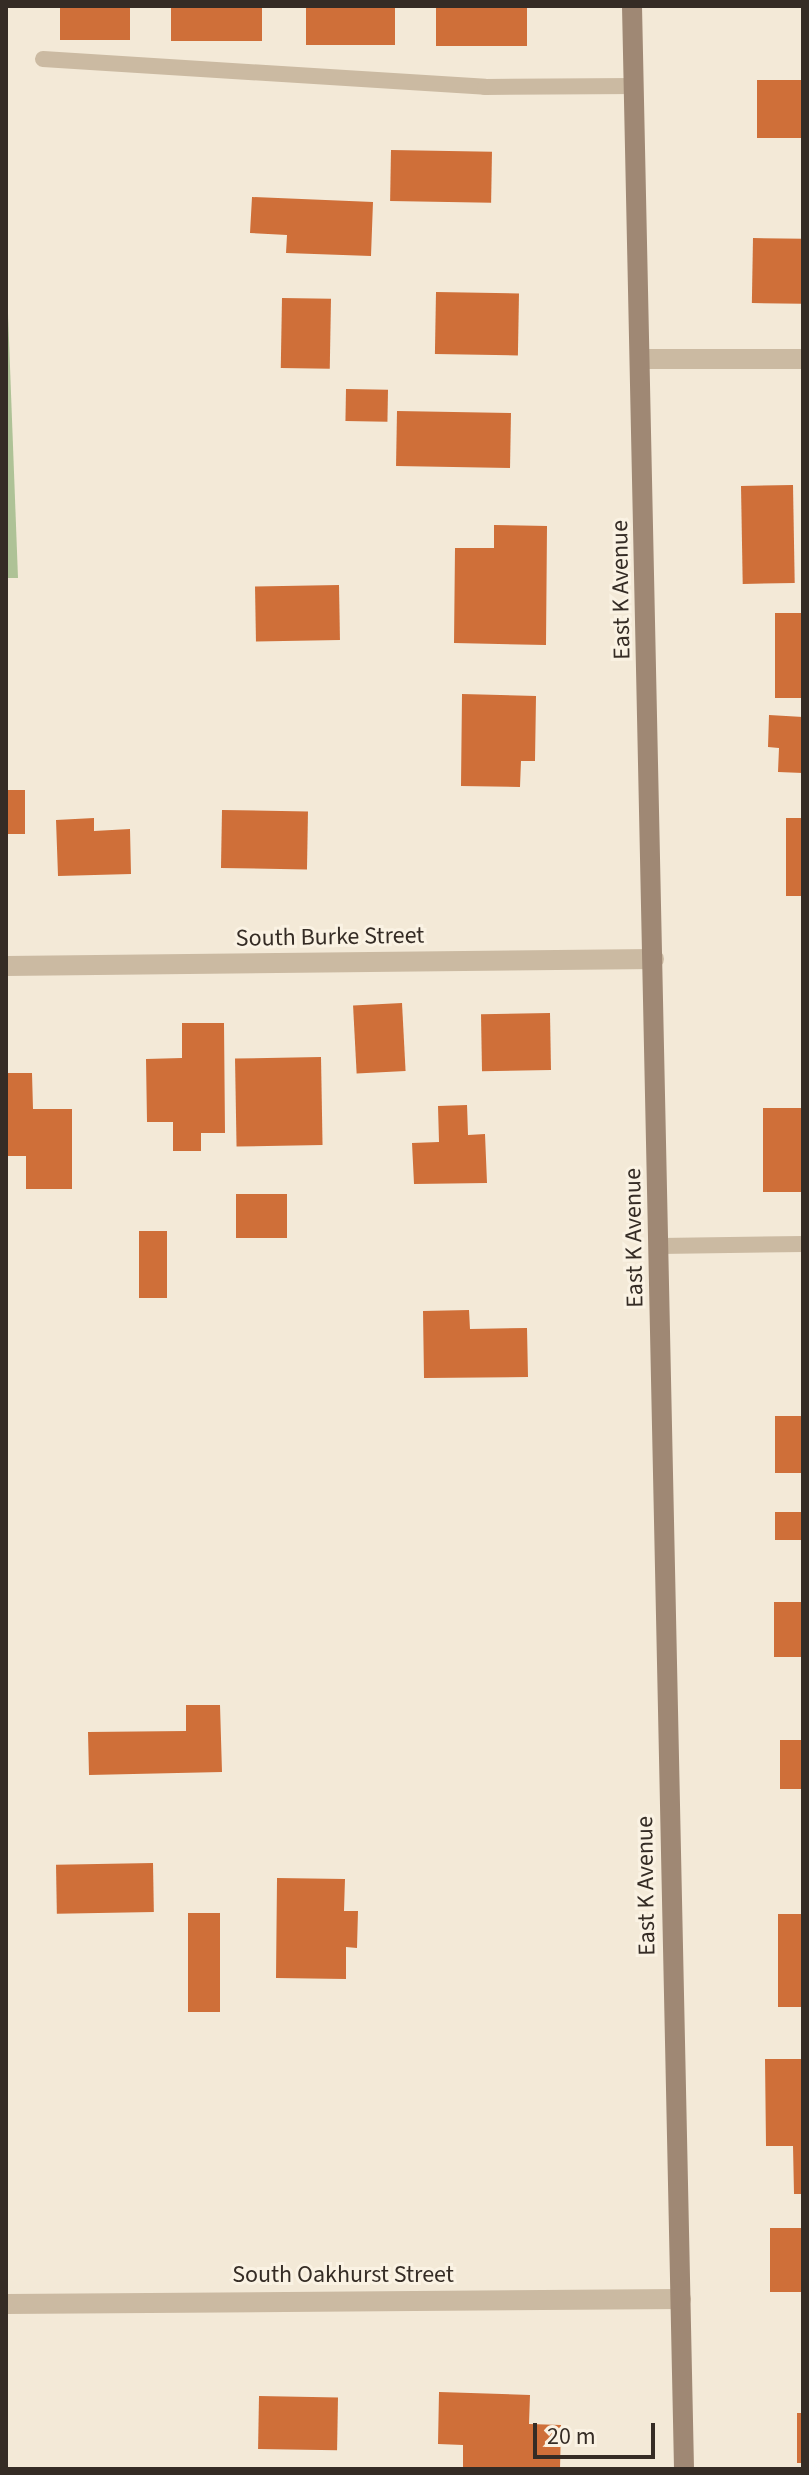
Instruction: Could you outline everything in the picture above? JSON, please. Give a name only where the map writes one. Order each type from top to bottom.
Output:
[{"type":"street","name":"East K Avenue","points":[[632,6],[643,359],[684,2469]]},
{"type":"street","points":[[643,359],[803,359]]},
{"type":"street","name":"South Burke Street","points":[[6,966],[654,959]]},
{"type":"street","name":"South Oakhurst Street","points":[[6,2304],[681,2299]]},
{"type":"lane","points":[[43,59],[485,87],[635,86]]},
{"type":"lane","points":[[660,1246],[803,1244]]},
{"type":"green space","points":[[6,261],[18,578],[6,578]]},
{"type":"building","points":[[60,6],[130,6],[130,40],[60,40]]},
{"type":"building","points":[[171,6],[262,6],[262,41],[171,41]]},
{"type":"building","points":[[306,6],[395,6],[395,45],[306,45]]},
{"type":"building","points":[[436,6],[527,6],[527,46],[436,46]]},
{"type":"building","points":[[757,80],[803,80],[803,138],[757,138]]},
{"type":"building","points":[[391,150],[492,152],[491,203],[390,201]]},
{"type":"building","points":[[252,197],[373,202],[371,256],[286,253],[287,235],[250,233]]},
{"type":"building","points":[[753,238],[803,239],[802,304],[752,303]]},
{"type":"building","points":[[436,292],[519,293],[518,355],[435,354]]},
{"type":"building","points":[[282,298],[331,299],[330,369],[281,368]]},
{"type":"building","points":[[346,389],[388,390],[387,422],[345,421]]},
{"type":"building","points":[[397,411],[511,413],[510,468],[396,466]]},
{"type":"building","points":[[793,485],[795,583],[743,584],[741,486]]},
{"type":"building","points":[[494,525],[547,526],[546,645],[454,643],[455,548],[494,548]]},
{"type":"building","points":[[339,585],[340,640],[256,641],[255,586]]},
{"type":"building","points":[[775,613],[803,613],[803,698],[775,698]]},
{"type":"building","points":[[462,694],[536,696],[535,761],[521,761],[520,787],[461,786]]},
{"type":"building","points":[[769,715],[803,717],[803,773],[778,772],[779,748],[768,747]]},
{"type":"building","points":[[6,790],[25,790],[25,834],[6,834]]},
{"type":"building","points":[[222,810],[308,812],[307,869],[221,868]]},
{"type":"building","points":[[94,818],[94,831],[130,829],[131,874],[58,876],[56,820]]},
{"type":"building","points":[[786,818],[803,818],[803,896],[786,896]]},
{"type":"building","points":[[402,1003],[406,1071],[357,1073],[353,1006]]},
{"type":"building","points":[[550,1013],[551,1070],[482,1071],[481,1014]]},
{"type":"building","points":[[182,1023],[224,1023],[225,1133],[201,1133],[201,1151],[173,1151],[173,1122],[147,1122],[146,1059],[182,1058]]},
{"type":"building","points":[[321,1057],[323,1145],[237,1146],[235,1059]]},
{"type":"building","points":[[6,1073],[32,1073],[33,1109],[72,1109],[72,1189],[26,1189],[26,1156],[6,1156]]},
{"type":"building","points":[[467,1105],[468,1135],[485,1134],[487,1183],[414,1184],[412,1143],[439,1142],[438,1106]]},
{"type":"building","points":[[763,1108],[803,1108],[803,1192],[763,1192]]},
{"type":"building","points":[[236,1194],[287,1194],[287,1238],[236,1238]]},
{"type":"building","points":[[139,1231],[167,1231],[167,1298],[139,1298]]},
{"type":"building","points":[[469,1310],[470,1329],[527,1328],[528,1377],[424,1378],[423,1311]]},
{"type":"building","points":[[775,1416],[803,1416],[803,1473],[775,1473]]},
{"type":"building","points":[[775,1512],[803,1512],[803,1540],[775,1540]]},
{"type":"building","points":[[774,1602],[803,1602],[803,1657],[774,1657]]},
{"type":"building","points":[[186,1705],[220,1705],[222,1772],[89,1775],[88,1732],[186,1731]]},
{"type":"building","points":[[780,1740],[803,1740],[803,1789],[780,1789]]},
{"type":"building","points":[[153,1863],[154,1912],[57,1914],[56,1865]]},
{"type":"building","points":[[277,1878],[345,1879],[344,1911],[358,1911],[357,1948],[346,1947],[346,1979],[276,1978]]},
{"type":"building","points":[[188,1913],[220,1913],[220,2012],[188,2012]]},
{"type":"building","points":[[778,1914],[803,1914],[803,2007],[778,2007]]},
{"type":"building","points":[[765,2059],[803,2059],[803,2194],[794,2194],[793,2146],[766,2146]]},
{"type":"building","points":[[770,2228],[803,2228],[803,2292],[770,2292]]},
{"type":"building","points":[[439,2392],[530,2395],[529,2424],[561,2425],[560,2469],[463,2469],[463,2445],[438,2444]]},
{"type":"building","points":[[259,2396],[338,2397],[337,2450],[258,2449]]},
{"type":"building","points":[[797,2413],[803,2413],[803,2463],[797,2463]]}]
